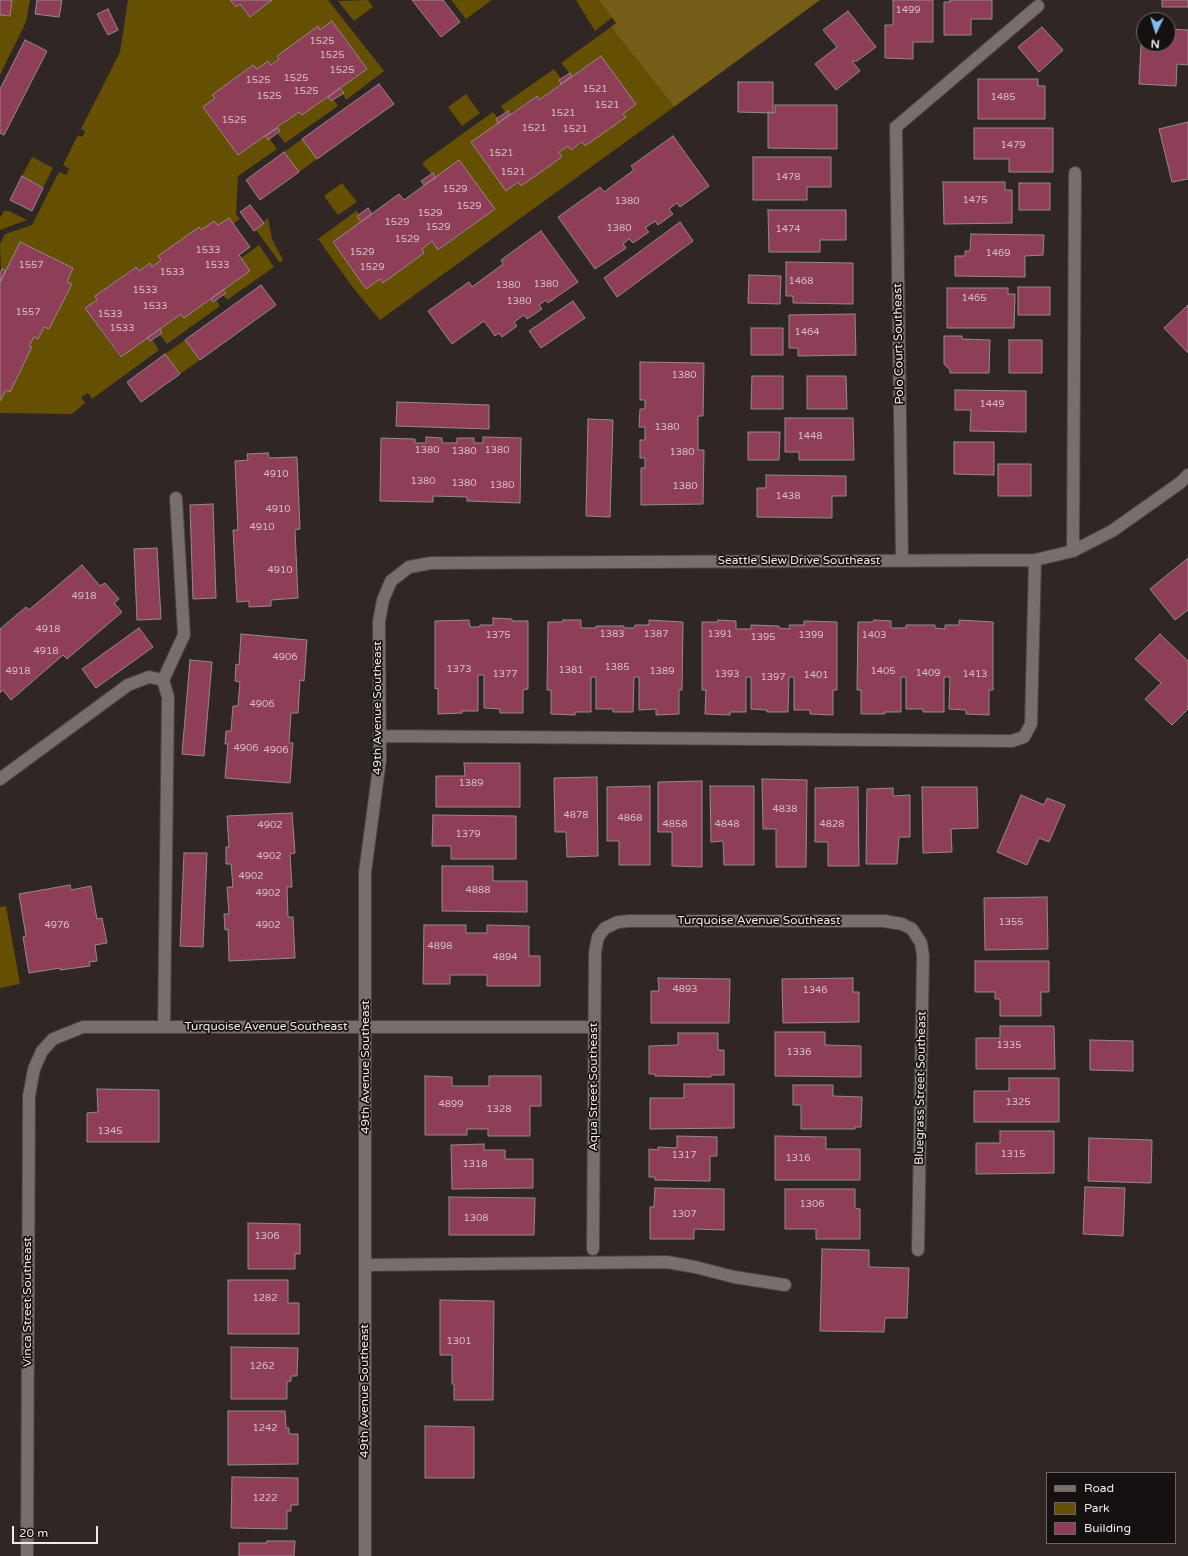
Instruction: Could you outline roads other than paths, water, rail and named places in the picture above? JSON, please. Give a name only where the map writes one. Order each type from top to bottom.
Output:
[{"type":"street","name":"Polo Court Southeast","points":[[902,561],[896,127],[1038,6]]},
{"type":"street","points":[[1073,551],[1075,173]]},
{"type":"street","name":"Seattle Slew Drive Southeast","points":[[391,581],[409,567],[431,563],[1035,560],[1073,551],[1112,531],[1180,483],[1188,475]]},
{"type":"street","points":[[164,1027],[168,697],[163,680],[184,635],[176,498]]},
{"type":"street","points":[[379,736],[1012,742],[1024,736],[1031,724],[1035,560]]},
{"type":"street","name":"49th Avenue Southeast","points":[[365,1556],[365,872],[378,778],[378,621],[383,600],[391,581]]},
{"type":"street","points":[[0,779],[128,685],[149,677],[163,680]]},
{"type":"street","name":"Turquoise Avenue Southeast","points":[[605,928],[618,922],[630,921],[884,921],[902,924],[912,930]]},
{"type":"street","name":"Aqua Street Southeast","points":[[593,1250],[595,952],[598,937],[605,928]]},
{"type":"street","name":"Bluegrass Street Southeast","points":[[912,930],[921,943],[923,956],[918,1250]]},
{"type":"street","name":"Turquoise Avenue Southeast","points":[[42,1051],[53,1039],[83,1027],[595,1027]]},
{"type":"street","name":"Vinca Street Southeast","points":[[27,1556],[29,1096],[34,1069],[42,1051]]},
{"type":"street","points":[[365,1264],[667,1262],[695,1267],[734,1277],[785,1285]]}]
